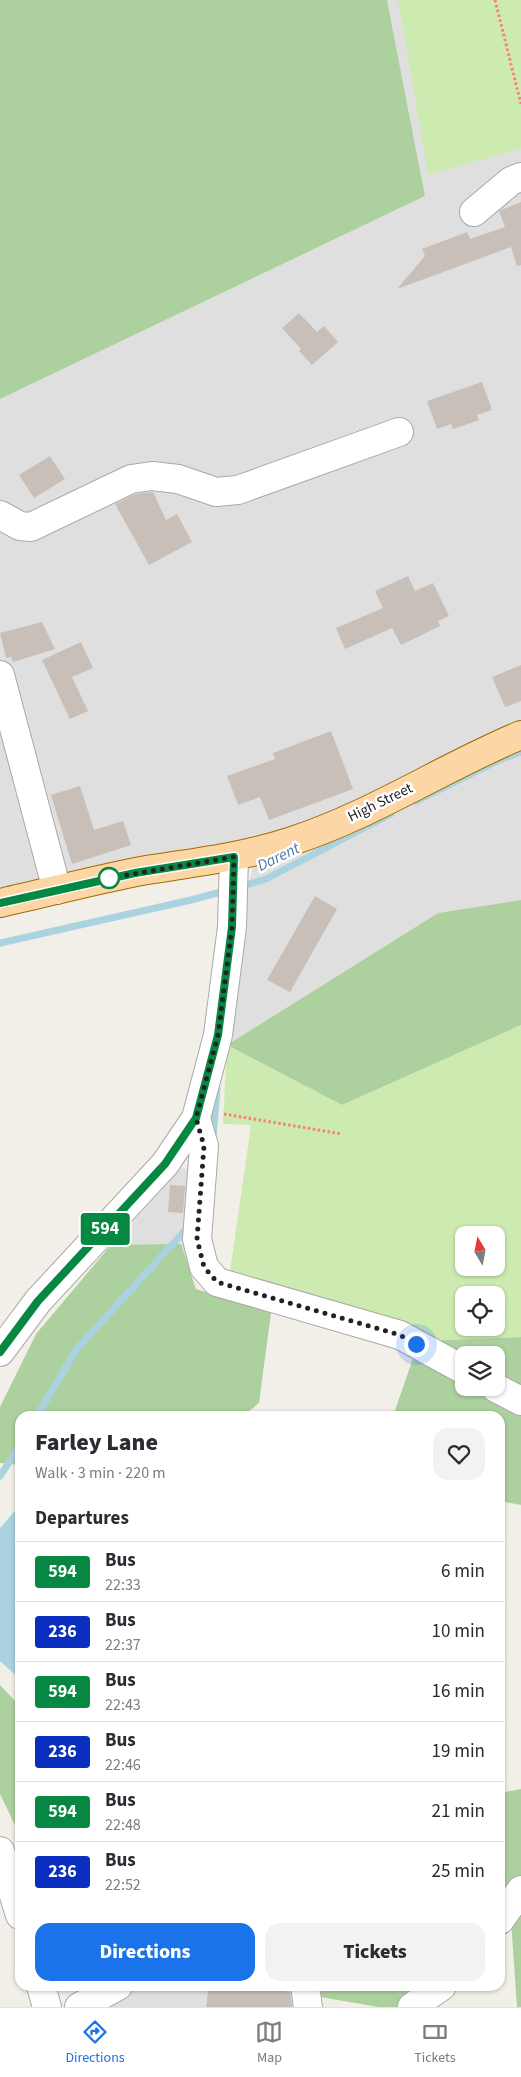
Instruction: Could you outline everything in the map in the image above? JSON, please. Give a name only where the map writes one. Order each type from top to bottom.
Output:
[{"type":"main road","name":"High Street","points":[[0,903],[135,873],[234,864],[365,810],[484,750],[521,735]]},
{"type":"street","points":[[474,212],[511,181],[521,177]]},
{"type":"street","points":[[0,515],[20,526],[31,527],[131,479],[152,476],[178,479],[216,492],[238,490],[399,432]]},
{"type":"street","points":[[0,675],[57,890]]},
{"type":"street","points":[[0,1352],[38,1301],[165,1164],[197,1114],[218,1035],[232,927],[234,864]]},
{"type":"street","points":[[197,1114],[204,1146],[197,1239],[204,1267],[217,1282],[400,1335],[455,1365]]},
{"type":"street","points":[[505,1393],[521,1401]]},
{"type":"street","points":[[0,1851],[15,1899]]},
{"type":"street","points":[[505,1913],[521,1890]]},
{"type":"street","points":[[42,1991],[47,2007]]},
{"type":"street","points":[[79,2007],[109,1991]]},
{"type":"street","points":[[306,1991],[308,2007]]},
{"type":"street","points":[[412,2007],[435,1991]]},
{"type":"path","points":[[495,0],[521,104]]},
{"type":"path","points":[[197,1114],[342,1134]]},
{"type":"shaded area","points":[[387,0],[521,0],[521,900],[438,913],[227,1045],[241,928],[258,837],[0,888],[0,399],[425,196]]},
{"type":"shaded area","points":[[181,1168],[194,1170],[190,1271],[110,1244],[143,1211]]},
{"type":"shaded area","points":[[129,1991],[288,1991],[305,1994],[304,2007],[99,2007]]},
{"type":"green space","points":[[0,0],[387,0],[425,196],[0,399]]},
{"type":"green space","points":[[398,0],[521,0],[521,149],[428,174]]},
{"type":"green space","points":[[521,900],[521,1025],[342,1105],[227,1045],[438,913]]},
{"type":"green space","points":[[521,1025],[521,1337],[419,1341],[230,1271],[251,1125],[223,1124],[227,1045],[342,1105]]},
{"type":"green space","points":[[181,1244],[196,1289],[271,1313],[259,1403],[249,1411],[15,1411],[15,1464],[0,1463],[0,1407],[36,1334],[111,1245]]},
{"type":"green space","points":[[521,1337],[521,1505],[505,1502],[505,1411],[395,1411],[419,1341]]},
{"type":"green space","points":[[0,1685],[15,1701],[15,1826],[0,1794]]},
{"type":"green space","points":[[521,1789],[521,2007],[517,2007],[509,1893],[505,1893],[505,1792]]},
{"type":"green space","points":[[315,1991],[424,1991],[421,2007],[379,2007],[314,1996]]},
{"type":"water","points":[[15,1511],[15,1674],[0,1661],[0,1528]]},
{"type":"building","points":[[521,202],[521,265],[517,266],[511,247],[397,289],[425,256],[422,249],[467,232],[470,239],[505,227],[499,211]]},
{"type":"building","points":[[299,313],[317,332],[324,326],[338,342],[312,365],[299,351],[301,349],[282,328]]},
{"type":"building","points":[[482,382],[492,410],[477,415],[479,420],[453,429],[451,424],[437,429],[427,401]]},
{"type":"building","points":[[50,456],[65,479],[34,498],[19,475]]},
{"type":"building","points":[[153,492],[166,520],[177,514],[192,542],[149,565],[115,504],[136,494]]},
{"type":"building","points":[[408,576],[415,591],[433,583],[449,616],[438,621],[440,626],[401,645],[392,628],[345,649],[336,628],[383,608],[375,591]]},
{"type":"building","points":[[42,622],[55,649],[13,662],[11,657],[6,658],[0,633]]},
{"type":"building","points":[[81,642],[93,668],[72,677],[88,711],[70,719],[42,660]]},
{"type":"building","points":[[521,665],[521,701],[505,707],[492,677]]},
{"type":"building","points":[[331,731],[353,789],[269,820],[260,797],[238,805],[227,776],[275,759],[273,753]]},
{"type":"building","points":[[80,786],[94,830],[123,821],[131,845],[72,864],[51,795]]},
{"type":"building","points":[[315,896],[337,909],[290,992],[267,980]]},
{"type":"building","points":[[170,1185],[185,1186],[183,1213],[168,1212]]},
{"type":"building","points":[[208,1991],[284,1991],[290,1992],[292,2007],[206,2007]]},
{"type":"waterway","name":"Darent","points":[[416,801],[499,760],[521,752]]},
{"type":"waterway","name":"Darent","points":[[239,887],[266,879],[391,814]]},
{"type":"waterway","name":"Darent","points":[[0,943],[228,890]]},
{"type":"waterway","points":[[213,1137],[217,1088]]},
{"type":"waterway","points":[[40,1411],[76,1350],[189,1226]]},
{"type":"waterway","points":[[0,1476],[15,1454]]},
{"type":"bus line","name":"594","points":[[0,903],[135,873],[234,857],[232,927],[218,1035],[196,1118],[165,1164],[38,1301],[0,1352]]},
{"type":"route","points":[[109,878],[234,857],[232,927],[218,1035],[196,1118],[204,1146],[197,1239],[204,1267],[217,1282],[400,1335],[416,1344]]}]
